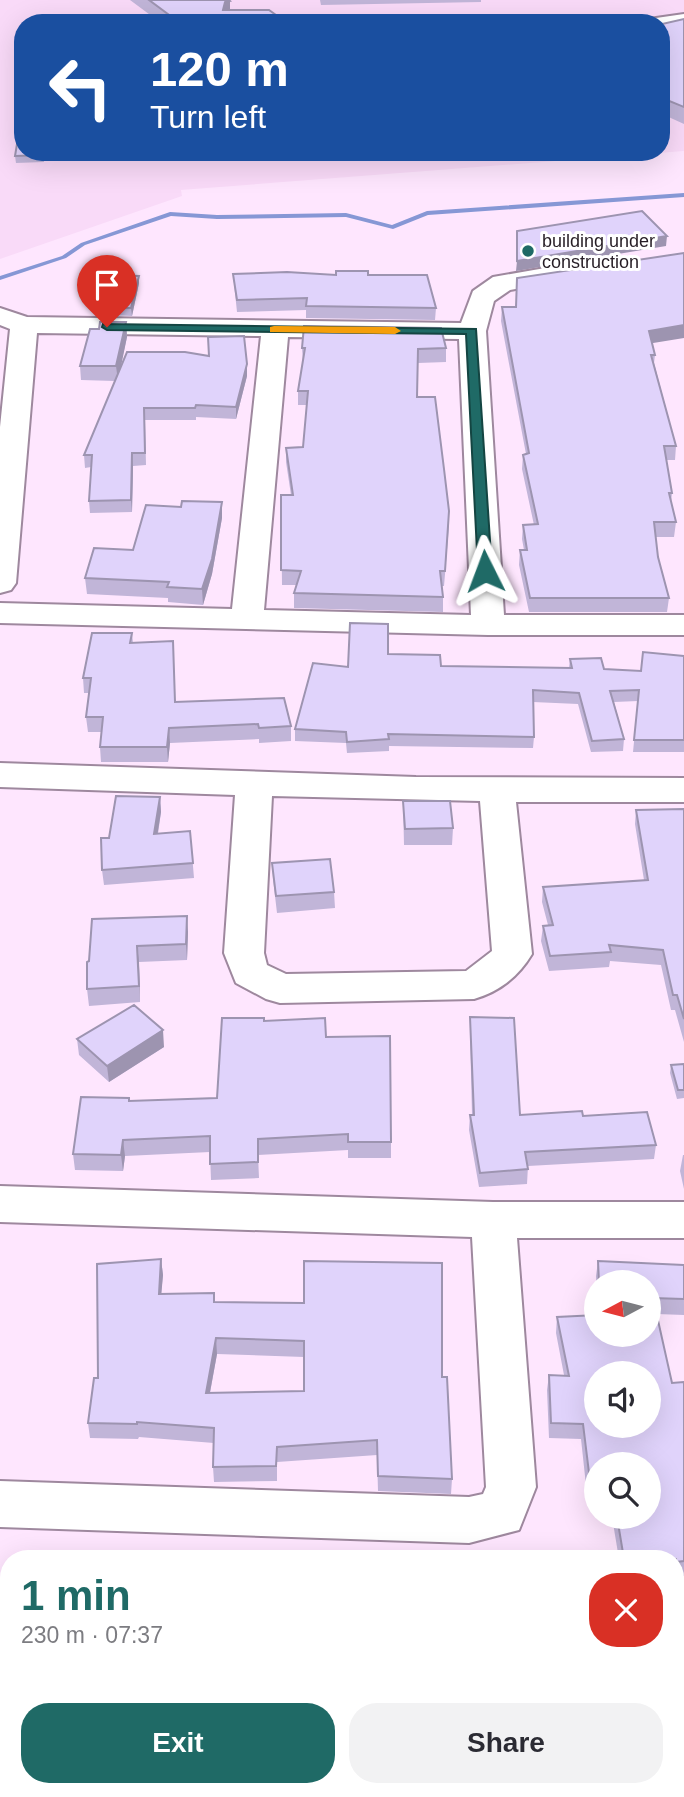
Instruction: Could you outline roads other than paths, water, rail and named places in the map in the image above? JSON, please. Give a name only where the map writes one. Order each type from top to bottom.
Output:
[{"type":"street","points":[[488,625],[472,331],[482,297],[502,283],[592,268]]},
{"type":"street","points":[[0,583],[12,320],[275,330],[472,331]]},
{"type":"street","points":[[247,620],[275,330]]},
{"type":"street","points":[[0,613],[488,625],[684,625]]},
{"type":"street","points":[[0,775],[75,775],[254,784],[497,791],[684,790]]},
{"type":"street","points":[[254,784],[244,953],[250,973],[280,989],[474,985],[496,971],[512,954],[497,791]]},
{"type":"street","points":[[0,1205],[493,1220],[684,1220]]},
{"type":"street","points":[[0,1504],[470,1520],[501,1514],[511,1487],[493,1220]]},
{"type":"waterway","points":[[0,278],[64,257],[83,244],[170,214],[217,217],[346,215],[393,227],[427,213],[684,195]]},
{"type":"place","name":"building under construction","points":[[528,251]]}]
